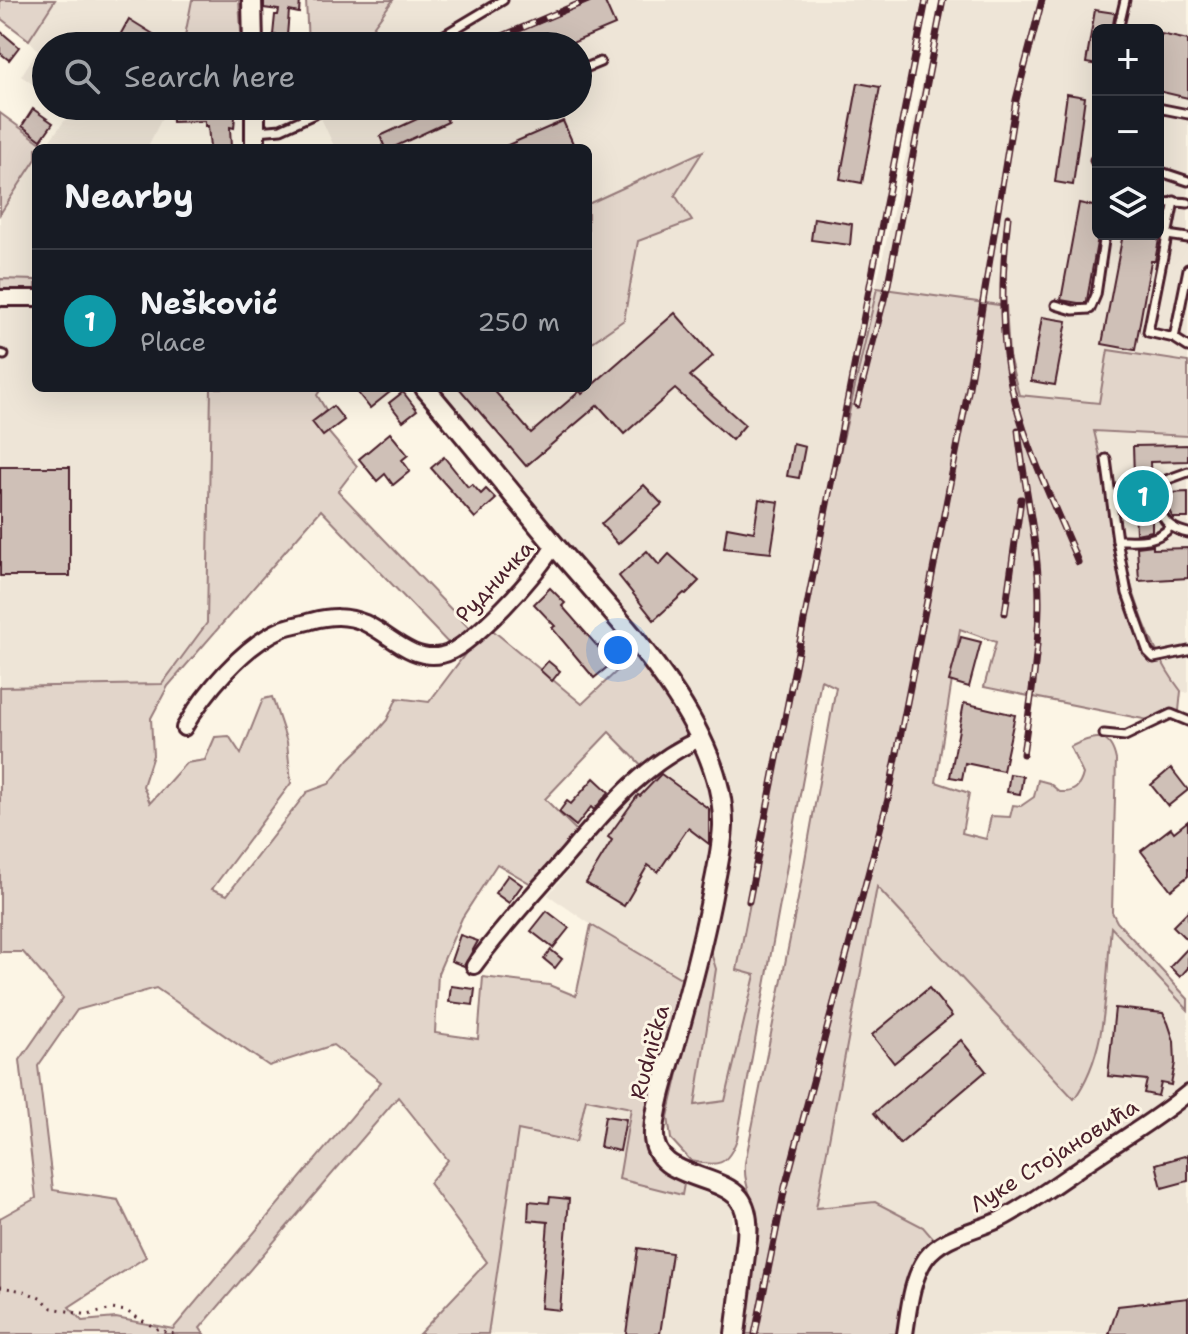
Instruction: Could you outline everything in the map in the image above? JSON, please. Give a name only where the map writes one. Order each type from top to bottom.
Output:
[{"type":"street","points":[[252,0],[253,32]]},
{"type":"street","points":[[0,298],[32,298]]},
{"type":"street","name":"Rudnička","points":[[428,392],[640,646],[688,713],[711,755],[720,793],[723,826],[720,854],[704,940],[665,1078],[654,1132],[660,1152],[672,1166],[732,1192],[743,1205],[748,1224],[735,1334]]},
{"type":"street","name":"Рудничка","points":[[184,728],[199,703],[227,670],[282,629],[328,616],[353,618],[411,651],[442,655],[457,648],[474,637],[539,569],[554,545]]},
{"type":"street","points":[[474,966],[497,934],[618,798],[661,760],[702,738]]},
{"type":"street","name":"Луке Стојановића","points":[[905,1334],[910,1298],[918,1276],[926,1258],[940,1244],[1001,1219],[1165,1112],[1188,1093]]},
{"type":"lane","points":[[449,32],[503,0]]},
{"type":"lane","points":[[1119,24],[1125,0]]},
{"type":"lane","points":[[592,65],[600,62]]},
{"type":"lane","points":[[1164,109],[1188,114]]},
{"type":"lane","points":[[255,140],[301,120]]},
{"type":"lane","points":[[1164,173],[1188,181]]},
{"type":"lane","points":[[1174,201],[1148,332],[1174,338],[1188,347]]},
{"type":"lane","points":[[1164,204],[1188,203]]},
{"type":"lane","points":[[1167,235],[1188,238]]},
{"type":"lane","points":[[1056,305],[1073,310],[1090,309],[1096,295],[1104,240]]},
{"type":"lane","points":[[1174,338],[1188,269]]},
{"type":"lane","points":[[1106,459],[1127,593],[1148,652],[1154,658],[1188,651]]},
{"type":"lane","points":[[1188,472],[1166,480],[1162,489],[1161,511],[1170,527],[1188,533]]},
{"type":"lane","points":[[1117,540],[1152,539],[1162,536],[1170,527]]},
{"type":"lane","points":[[1104,734],[1125,736],[1171,714],[1188,721]]},
{"type":"path","points":[[0,1287],[24,1291],[42,1299],[52,1308],[88,1315],[112,1309],[126,1311],[159,1330],[174,1334]]},
{"type":"shaded area","points":[[0,0],[55,0],[29,40],[0,18]]},
{"type":"shaded area","points":[[55,0],[192,0],[186,32],[34,32]]},
{"type":"shaded area","points":[[192,0],[239,0],[241,32],[186,32]]},
{"type":"shaded area","points":[[306,0],[393,0],[369,32],[307,32]]},
{"type":"shaded area","points":[[393,0],[926,0],[869,287],[876,287],[941,0],[1188,0],[1188,693],[1181,691],[1153,648],[1133,589],[1094,431],[1019,395],[1009,356],[1006,306],[815,565],[737,970],[755,974],[725,1101],[695,1106],[716,969],[708,943],[730,814],[727,782],[713,746],[678,680],[591,571],[439,392],[592,392],[592,342],[624,320],[638,241],[675,195],[702,152],[592,202],[592,144],[333,144],[322,120],[592,120],[592,32],[369,32]]},
{"type":"shaded area","points":[[32,59],[32,83],[21,76]]},
{"type":"shaded area","points":[[0,113],[42,144],[32,144],[32,165],[0,214]]},
{"type":"shaded area","points":[[65,120],[161,120],[149,144],[47,144]]},
{"type":"shaded area","points":[[291,120],[317,120],[296,130]]},
{"type":"shaded area","points":[[703,151],[675,195],[692,221],[638,241],[624,320],[592,342],[592,202]]},
{"type":"shaded area","points":[[32,165],[32,280],[0,279],[0,214]]},
{"type":"shaded area","points":[[0,279],[32,280],[32,291],[0,291]]},
{"type":"shaded area","points":[[877,288],[1006,306],[1009,356],[1019,395],[1099,403],[1108,350],[1188,362],[1188,436],[1094,431],[1136,601],[1163,664],[1181,691],[1179,711],[1163,723],[984,687],[996,642],[960,629],[936,782],[969,793],[962,833],[986,839],[991,816],[1010,817],[1013,805],[1021,806],[1034,797],[1038,780],[1049,783],[1060,792],[1078,786],[1083,774],[1070,747],[1093,738],[1105,740],[1116,760],[1112,912],[1117,922],[1188,999],[1188,1010],[1111,927],[1100,1039],[1094,1060],[1074,1099],[877,887],[816,1208],[875,1202],[923,1227],[935,1241],[912,1270],[902,1302],[897,1334],[741,1334],[759,1229],[746,1181],[745,1163],[798,899],[836,687],[821,680],[737,1139],[725,1160],[715,1164],[691,1161],[671,1139],[668,1117],[708,943],[716,969],[695,1105],[725,1101],[755,975],[737,970],[815,565]]},
{"type":"shaded area","points":[[0,305],[32,305],[32,392],[211,392],[207,623],[162,684],[0,687]]},
{"type":"shaded area","points":[[211,392],[319,392],[317,395],[326,410],[318,420],[357,466],[338,491],[471,630],[450,645],[321,510],[168,686],[151,718],[153,755],[143,786],[150,803],[186,763],[205,760],[215,737],[229,736],[241,754],[263,699],[272,697],[287,742],[291,783],[212,889],[227,895],[307,792],[329,784],[387,720],[397,698],[429,702],[478,637],[490,628],[582,704],[636,653],[677,708],[697,746],[649,773],[609,732],[545,799],[579,833],[533,885],[497,864],[462,918],[438,973],[435,1033],[478,1039],[483,977],[549,985],[576,996],[591,925],[684,980],[651,1151],[657,1165],[684,1184],[682,1195],[619,1179],[631,1108],[586,1099],[576,1142],[518,1130],[488,1334],[419,1334],[487,1262],[429,1183],[448,1160],[398,1097],[200,1328],[204,1334],[0,1334],[0,1218],[36,1198],[20,1060],[63,998],[23,952],[0,952],[0,687],[162,684],[207,623]],"holes":[[[156,988],[269,1066],[333,1045],[381,1082],[173,1329],[116,1318],[82,1321],[69,1307],[146,1257],[118,1200],[53,1190],[38,1066],[77,1010]]]},
{"type":"shaded area","points":[[697,746],[710,786],[715,826],[712,863],[684,980],[596,928],[548,895],[649,773]]},
{"type":"shaded area","points":[[877,886],[1074,1099],[1100,1036],[1111,926],[1188,1010],[1188,1334],[910,1334],[925,1274],[934,1255],[942,1249],[923,1227],[816,1209]]},
{"type":"shaded area","points":[[586,1099],[632,1108],[619,1179],[682,1194],[684,1184],[735,1205],[730,1230],[741,1234],[725,1334],[488,1334],[517,1130],[576,1142]]},
{"type":"building","points":[[264,0],[300,0],[299,13],[289,11],[287,32],[273,32],[275,15],[279,10],[264,8]]},
{"type":"building","points":[[593,0],[604,0],[615,25],[592,35],[592,32],[517,32]]},
{"type":"building","points":[[1095,10],[1115,13],[1113,24],[1093,24]]},
{"type":"building","points":[[129,19],[150,32],[122,32]]},
{"type":"building","points":[[1092,28],[1092,64],[1086,63]]},
{"type":"building","points":[[0,31],[19,47],[9,60],[0,53]]},
{"type":"building","points":[[1164,35],[1188,40],[1188,98],[1164,92]]},
{"type":"building","points":[[858,83],[880,87],[862,183],[840,179]]},
{"type":"building","points":[[1067,94],[1085,97],[1073,185],[1055,182]]},
{"type":"building","points":[[32,111],[32,120],[53,123],[41,140],[22,126]]},
{"type":"building","points":[[235,120],[234,128],[230,127],[231,144],[210,144],[205,121],[172,122]]},
{"type":"building","points":[[415,120],[448,122],[401,144],[383,144],[380,136]]},
{"type":"building","points":[[563,121],[573,144],[510,144]]},
{"type":"building","points":[[1079,203],[1092,206],[1092,240],[1097,240],[1086,303],[1061,300]]},
{"type":"building","points":[[814,218],[852,224],[850,245],[811,240]]},
{"type":"building","points":[[1122,240],[1159,240],[1155,261],[1151,261],[1135,350],[1102,344]]},
{"type":"building","points":[[675,313],[713,356],[690,376],[745,425],[732,440],[675,389],[624,434],[598,405],[526,466],[462,392],[495,392],[531,433],[579,392],[592,392],[592,385]]},
{"type":"building","points":[[1042,317],[1067,321],[1055,385],[1031,381]]},
{"type":"building","points":[[357,392],[390,392],[370,408]]},
{"type":"building","points":[[403,392],[417,410],[403,421],[389,403]]},
{"type":"building","points":[[333,406],[344,420],[323,436],[312,422]]},
{"type":"building","points":[[390,433],[408,455],[402,460],[410,471],[393,485],[385,474],[377,481],[359,459]]},
{"type":"building","points":[[793,444],[805,447],[799,478],[787,476]]},
{"type":"building","points":[[1188,445],[1188,461],[1150,462],[1151,494],[1154,493],[1153,506],[1157,519],[1152,519],[1152,531],[1136,534],[1133,446]]},
{"type":"building","points":[[444,457],[468,487],[472,484],[481,494],[486,489],[496,499],[475,518],[431,468]]},
{"type":"building","points":[[0,467],[70,467],[70,576],[0,576]]},
{"type":"building","points":[[644,485],[662,504],[618,544],[601,524]]},
{"type":"building","points":[[1188,492],[1188,518],[1173,518],[1166,505],[1168,493]]},
{"type":"building","points":[[759,499],[779,502],[771,553],[724,548],[727,527],[754,532]]},
{"type":"building","points":[[1153,545],[1153,549],[1188,548],[1188,578],[1139,581],[1137,547]]},
{"type":"building","points":[[647,551],[659,565],[669,554],[699,581],[654,620],[619,576]]},
{"type":"building","points":[[550,588],[598,647],[602,643],[616,660],[594,678],[552,628],[555,626],[534,604]]},
{"type":"building","points":[[961,637],[981,642],[969,687],[949,681]]},
{"type":"building","points":[[548,661],[560,671],[552,681],[540,670]]},
{"type":"building","points":[[964,703],[1015,715],[1003,771],[965,763],[962,779],[950,777]]},
{"type":"building","points":[[1171,768],[1188,790],[1168,806],[1151,785]]},
{"type":"building","points":[[661,774],[709,809],[709,844],[688,828],[658,872],[648,865],[624,906],[586,883],[612,840],[608,837],[638,795]]},
{"type":"building","points":[[1010,774],[1023,776],[1020,794],[1007,792]]},
{"type":"building","points":[[594,778],[609,792],[594,810],[591,807],[576,826],[559,812],[567,801],[571,804]]},
{"type":"building","points":[[1188,821],[1188,876],[1171,890],[1141,851],[1171,828],[1174,832]]},
{"type":"building","points":[[508,875],[522,885],[509,903],[495,893]]},
{"type":"building","points":[[547,911],[569,928],[553,948],[531,931]]},
{"type":"building","points":[[1188,911],[1188,941],[1173,926]]},
{"type":"building","points":[[460,935],[478,941],[464,966],[451,961]]},
{"type":"building","points":[[1188,948],[1188,968],[1180,977],[1170,967]]},
{"type":"building","points":[[551,950],[562,959],[555,968],[544,959]]},
{"type":"building","points":[[451,986],[475,989],[473,1005],[449,1002]]},
{"type":"building","points":[[929,988],[952,1016],[894,1063],[872,1035]]},
{"type":"building","points":[[1115,1008],[1163,1013],[1168,1023],[1174,1041],[1175,1063],[1171,1085],[1161,1083],[1158,1096],[1144,1093],[1147,1080],[1108,1076]]},
{"type":"building","points":[[961,1040],[986,1071],[900,1144],[874,1113]]},
{"type":"building","points":[[605,1116],[626,1119],[620,1151],[600,1147]]},
{"type":"building","points":[[1188,1155],[1188,1181],[1162,1188],[1156,1164]]},
{"type":"building","points":[[550,1197],[569,1199],[560,1310],[541,1308],[548,1222],[528,1220],[529,1201],[549,1203]]},
{"type":"building","points":[[638,1248],[672,1253],[660,1334],[626,1334]]},
{"type":"building","points":[[1188,1298],[1188,1334],[1109,1334],[1118,1306]]},
{"type":"railway","points":[[512,32],[588,0]]},
{"type":"railway","points":[[749,901],[926,0]]},
{"type":"railway","points":[[857,405],[888,284],[943,0]]},
{"type":"railway","points":[[755,1334],[785,1187],[888,799],[969,387],[1016,100],[1042,0]]},
{"type":"railway","points":[[1008,217],[1003,310],[1010,379],[1028,442],[1078,562]]},
{"type":"railway","points":[[1018,430],[1039,585],[1035,662],[1023,754]]},
{"type":"railway","points":[[1005,613],[1021,499]]},
{"type":"place","name":"Nešković","points":[[1143,496]]}]
